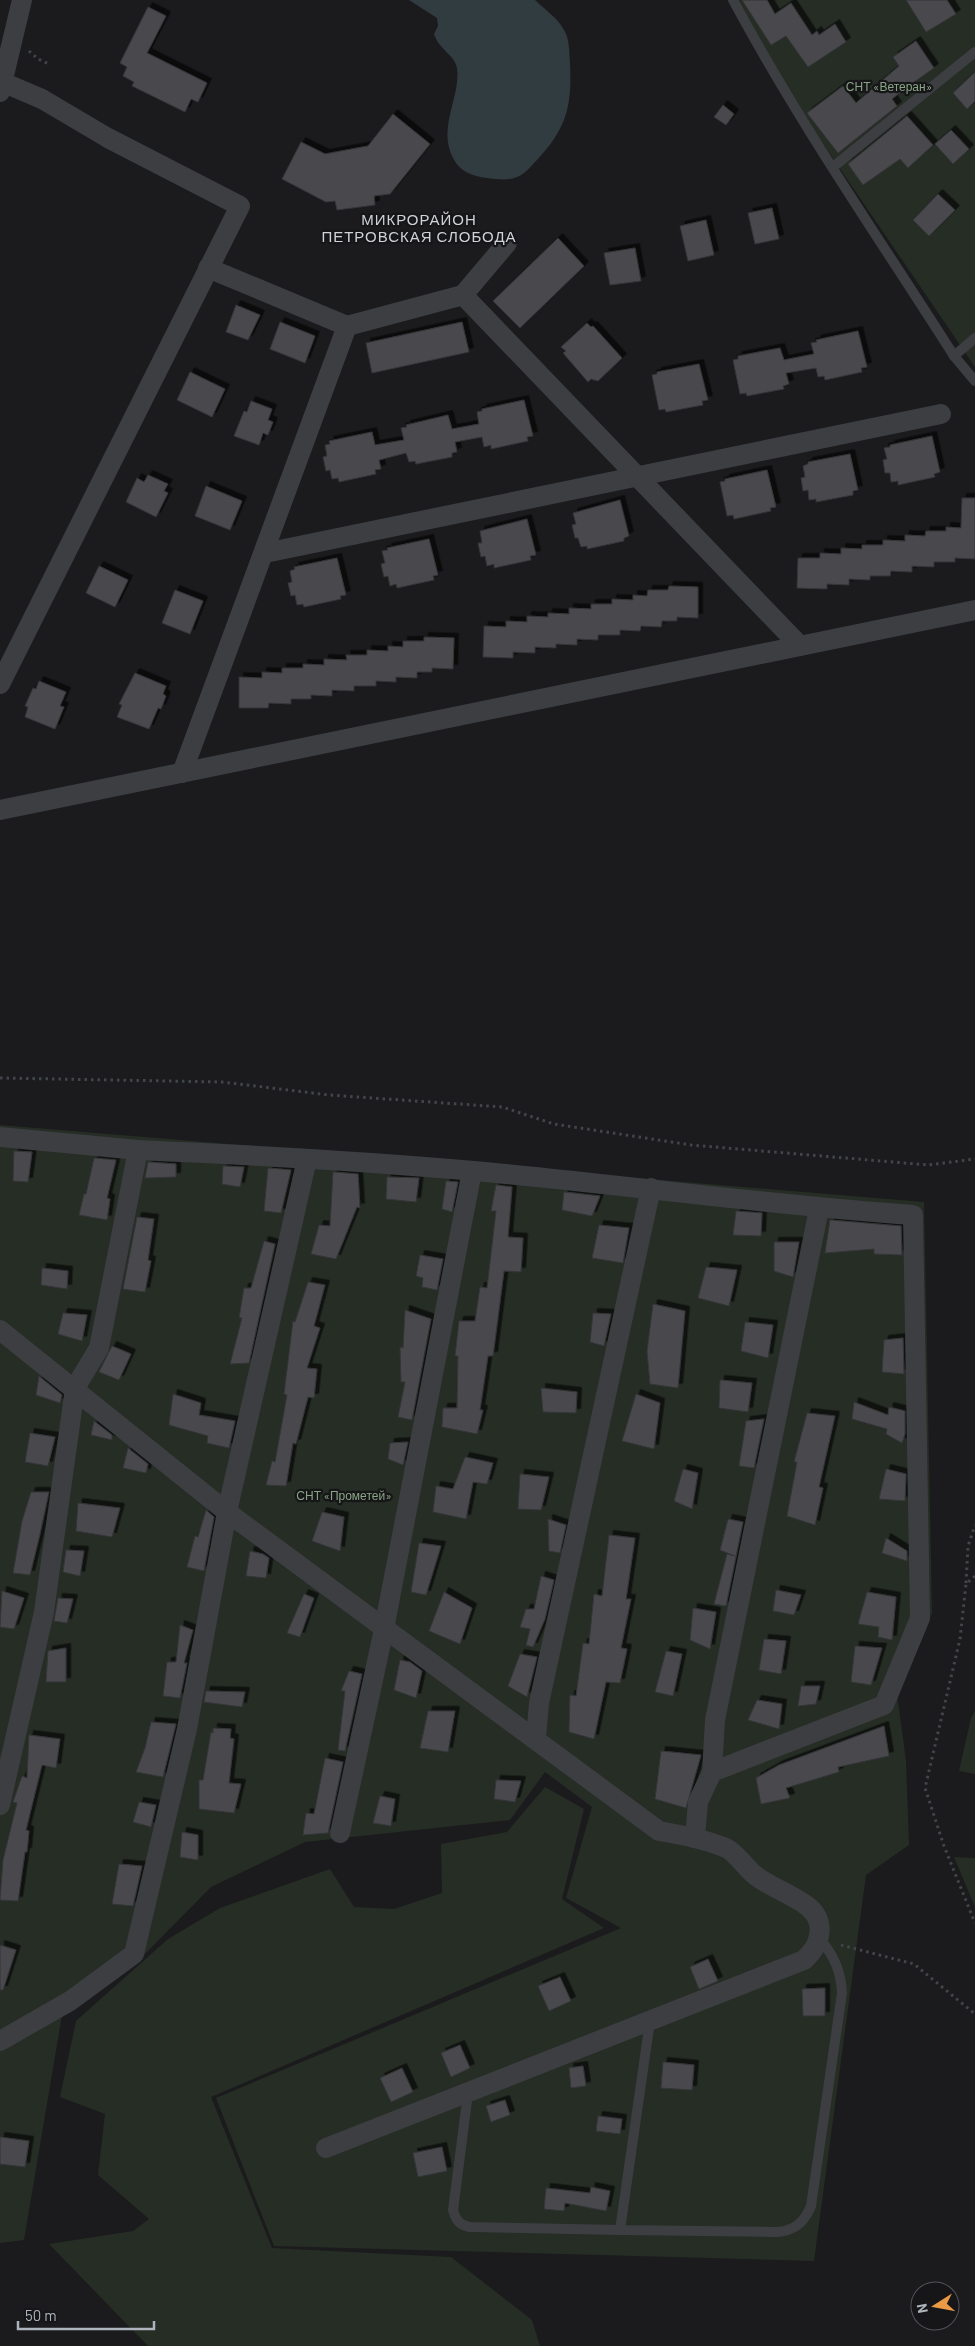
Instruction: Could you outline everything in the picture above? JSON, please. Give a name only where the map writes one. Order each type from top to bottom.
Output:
[{"type":"street","points":[[0,684],[240,206],[108,138],[42,99],[1,87],[22,0]]},
{"type":"street","points":[[208,268],[348,326],[463,295],[507,242]]},
{"type":"street","points":[[463,295],[800,646]]},
{"type":"street","points":[[182,773],[348,326]]},
{"type":"street","points":[[264,553],[636,475],[941,414]]},
{"type":"street","points":[[0,810],[975,610]]},
{"type":"street","points":[[0,1137],[138,1150],[307,1159],[472,1171],[651,1188],[819,1209],[914,1215],[920,1618],[884,1705],[712,1772]]},
{"type":"street","points":[[0,1805],[44,1612],[75,1388],[99,1348],[138,1150]]},
{"type":"street","points":[[0,2041],[70,2001],[134,1954],[188,1729],[227,1512],[307,1159]]},
{"type":"street","points":[[340,1833],[384,1629],[472,1171]]},
{"type":"street","points":[[536,1738],[539,1704],[651,1188]]},
{"type":"street","points":[[695,1838],[698,1802],[712,1772],[715,1720],[819,1209]]},
{"type":"street","points":[[0,1330],[75,1388],[227,1512],[384,1629],[536,1738],[659,1831],[695,1838],[728,1849],[756,1876],[772,1887],[803,1903],[816,1917],[820,1927],[820,1939],[814,1951],[804,1960],[326,2148]]},
{"type":"lane","points":[[733,0],[759,48],[954,356],[975,381]]},
{"type":"lane","points":[[834,167],[975,52]]},
{"type":"lane","points":[[954,356],[975,338]]},
{"type":"lane","points":[[468,2093],[454,2210],[456,2219],[462,2225],[470,2227],[781,2232],[795,2228],[807,2216],[811,2206],[842,1994],[839,1969],[833,1955],[820,1939]]},
{"type":"lane","points":[[620,2230],[650,2020]]},
{"type":"path","points":[[0,1078],[222,1082],[329,1095],[502,1107],[554,1124],[691,1145],[928,1165],[975,1159]]},
{"type":"path","points":[[975,1525],[968,1546],[960,1639],[925,1788],[944,1846],[975,1923]]},
{"type":"path","points":[[966,1584],[975,1576]]},
{"type":"path","points":[[820,1939],[914,1964],[975,2014]]},
{"type":"green space","name":"СНТ «Ветеран»","points":[[730,0],[975,0],[975,367],[800,110]]},
{"type":"green space","name":"СНТ «Прометей»","points":[[0,1125],[924,1202],[932,1613],[897,1694],[906,1761],[909,1845],[866,1875],[814,2261],[274,2246],[216,2098],[621,1928],[566,1898],[592,1807],[545,1772],[510,1820],[305,1842],[211,1887],[141,1958],[62,2015],[24,2240],[0,2243]]},
{"type":"green space","points":[[975,1711],[975,1774],[959,1771],[971,1718]]},
{"type":"green space","points":[[545,1787],[584,1809],[562,1899],[604,1928],[211,2097],[272,2248],[451,2257],[532,2320],[540,2346],[148,2346],[49,2244],[133,2231],[149,2219],[98,2175],[105,2114],[60,2097],[76,2021],[168,1939],[220,1908],[330,1869],[354,1907],[394,1909],[442,1893],[441,1844],[507,1832]]},
{"type":"green space","points":[[954,1857],[975,1858],[975,1907]]},
{"type":"shaded area","points":[[409,0],[535,0],[561,26],[566,34],[569,46],[570,63],[570,92],[566,116],[547,148],[520,176],[506,179],[482,177],[463,170],[456,163],[447,135],[456,90],[456,63],[436,40],[434,34],[438,26],[437,18]]},
{"type":"building","points":[[742,0],[767,0],[775,14],[791,3],[812,35],[817,31],[819,35],[835,24],[846,42],[808,67],[786,36],[771,45]]},
{"type":"building","points":[[906,0],[947,0],[956,14],[926,32]]},
{"type":"building","points":[[148,7],[166,16],[147,53],[207,83],[198,102],[191,99],[185,112],[132,86],[134,82],[123,76],[127,67],[120,63]]},
{"type":"building","points":[[916,41],[934,68],[892,99],[897,106],[838,153],[807,113],[843,86],[856,103],[899,66],[893,57]]},
{"type":"building","points":[[975,72],[975,101],[967,109],[953,93]]},
{"type":"building","points":[[723,105],[734,114],[726,125],[714,117]]},
{"type":"building","points":[[393,114],[430,144],[390,194],[374,196],[375,205],[337,210],[335,201],[326,202],[282,179],[301,142],[325,154],[368,146]]},
{"type":"building","points":[[907,116],[933,145],[908,168],[900,159],[863,185],[848,164]]},
{"type":"building","points":[[951,130],[969,149],[953,164],[935,144]]},
{"type":"building","points":[[938,194],[955,210],[929,236],[913,220]]},
{"type":"building","points":[[772,208],[779,239],[755,244],[748,213]]},
{"type":"building","points":[[706,220],[714,255],[688,261],[680,226]]},
{"type":"building","points":[[558,238],[584,266],[520,328],[493,301]]},
{"type":"building","points":[[635,248],[641,281],[610,285],[604,253]]},
{"type":"building","points":[[236,305],[260,315],[248,340],[226,332]]},
{"type":"building","points":[[280,322],[315,336],[305,363],[270,349]]},
{"type":"building","points":[[462,322],[469,352],[372,373],[366,343]]},
{"type":"building","points":[[587,323],[591,327],[593,326],[622,358],[598,381],[591,379],[588,382],[563,353],[566,351],[561,347]]},
{"type":"building","points":[[858,331],[867,367],[861,368],[862,372],[825,380],[824,376],[818,377],[816,368],[786,373],[789,384],[783,386],[784,389],[747,396],[746,393],[740,394],[733,360],[738,359],[738,356],[780,348],[784,360],[814,354],[811,343],[817,342],[816,340]]},
{"type":"building","points":[[699,364],[708,400],[702,401],[703,405],[666,412],[665,409],[659,410],[652,375],[657,374],[657,372]]},
{"type":"building","points":[[190,372],[225,389],[212,417],[177,400]]},
{"type":"building","points":[[524,400],[533,436],[527,437],[528,441],[491,449],[491,445],[484,447],[482,437],[455,442],[457,452],[452,453],[452,457],[416,464],[415,461],[409,462],[406,453],[379,460],[381,469],[375,470],[376,474],[339,482],[338,478],[332,479],[330,470],[326,471],[323,457],[327,456],[325,445],[330,444],[329,441],[372,432],[375,445],[404,440],[401,428],[407,427],[406,425],[448,415],[452,429],[479,424],[477,412],[482,411],[482,409]]},
{"type":"building","points":[[251,401],[272,409],[268,420],[273,422],[268,435],[263,433],[259,445],[234,436],[244,411],[247,412]]},
{"type":"building","points":[[932,436],[940,472],[934,474],[935,477],[898,485],[898,481],[891,482],[890,473],[885,473],[883,460],[887,459],[884,448]]},
{"type":"building","points":[[850,454],[858,490],[853,491],[853,495],[816,502],[816,499],[809,500],[808,490],[803,491],[801,478],[805,477],[803,466],[808,464],[808,462]]},
{"type":"building","points":[[767,470],[776,507],[770,508],[771,511],[734,519],[733,515],[727,516],[720,482],[725,481],[725,479]]},
{"type":"building","points":[[148,475],[168,484],[164,491],[168,493],[156,517],[126,502],[137,478],[144,482]]},
{"type":"building","points":[[206,486],[242,501],[230,530],[195,516]]},
{"type":"building","points":[[962,498],[975,498],[975,559],[955,558],[955,562],[934,562],[934,567],[912,566],[912,572],[891,571],[890,576],[870,576],[870,580],[849,579],[849,585],[827,584],[827,589],[797,588],[798,558],[820,558],[820,553],[841,554],[841,548],[862,549],[862,545],[883,545],[883,540],[905,541],[905,535],[925,536],[926,531],[946,531],[946,527],[961,528]]},
{"type":"building","points":[[620,500],[629,536],[624,538],[624,541],[587,549],[587,546],[581,547],[578,538],[575,538],[572,525],[576,524],[573,513]]},
{"type":"building","points":[[527,519],[536,555],[530,556],[531,560],[494,568],[494,564],[487,566],[485,556],[481,557],[478,543],[482,543],[480,531]]},
{"type":"building","points":[[429,539],[438,575],[433,576],[434,580],[397,588],[396,584],[390,586],[388,576],[384,577],[381,564],[385,563],[382,551],[388,550],[387,548]]},
{"type":"building","points":[[337,558],[346,595],[340,596],[341,599],[304,607],[303,604],[297,605],[295,595],[291,596],[288,583],[292,582],[290,571],[295,569],[294,567]]},
{"type":"building","points":[[99,566],[128,580],[115,607],[86,593]]},
{"type":"building","points":[[669,586],[698,587],[698,618],[677,617],[677,621],[662,621],[661,627],[641,626],[640,631],[620,630],[620,635],[598,635],[598,640],[577,639],[577,645],[556,644],[556,648],[535,647],[535,653],[513,652],[513,658],[483,657],[484,626],[506,627],[506,621],[527,622],[527,616],[548,617],[548,613],[569,614],[569,608],[591,609],[591,604],[612,604],[612,599],[633,600],[633,595],[647,596],[648,590],[668,590]]},
{"type":"building","points":[[175,590],[203,601],[190,634],[162,623]]},
{"type":"building","points":[[424,637],[454,638],[453,669],[432,668],[432,672],[417,672],[417,678],[396,677],[396,682],[376,681],[376,686],[354,686],[354,691],[332,690],[332,696],[311,695],[311,699],[291,699],[291,704],[269,703],[268,708],[239,708],[239,677],[262,678],[262,672],[282,673],[282,668],[303,668],[303,664],[324,665],[324,659],[347,660],[346,655],[367,655],[367,650],[388,651],[388,646],[403,647],[403,641],[424,641]]},
{"type":"building","points":[[135,673],[166,686],[163,694],[166,696],[161,709],[158,708],[149,729],[117,717],[122,705],[119,704]]},
{"type":"building","points":[[39,681],[66,692],[60,706],[64,707],[55,729],[25,717],[28,707],[25,706],[33,688],[36,689]]},
{"type":"building","points":[[14,1151],[32,1152],[28,1182],[13,1181]]},
{"type":"building","points":[[94,1158],[116,1160],[107,1198],[110,1199],[107,1220],[79,1215]]},
{"type":"building","points":[[148,1162],[176,1164],[176,1177],[145,1178]]},
{"type":"building","points":[[223,1166],[244,1167],[240,1187],[222,1184]]},
{"type":"building","points":[[268,1168],[291,1170],[281,1213],[264,1211]]},
{"type":"building","points":[[333,1172],[358,1174],[360,1208],[357,1207],[336,1259],[311,1254],[319,1225],[330,1226]]},
{"type":"building","points":[[387,1177],[419,1178],[416,1202],[386,1199]]},
{"type":"building","points":[[446,1181],[458,1182],[452,1212],[442,1209]]},
{"type":"building","points":[[496,1185],[512,1187],[508,1237],[523,1238],[521,1272],[504,1271],[493,1356],[488,1356],[480,1410],[483,1410],[477,1434],[442,1427],[443,1408],[457,1408],[458,1356],[455,1356],[459,1321],[475,1321],[480,1287],[487,1288],[496,1211],[491,1211]]},
{"type":"building","points":[[564,1192],[600,1196],[592,1216],[562,1210]]},
{"type":"building","points":[[736,1211],[762,1213],[761,1236],[733,1235]]},
{"type":"building","points":[[137,1217],[154,1219],[148,1260],[151,1261],[145,1292],[123,1289]]},
{"type":"building","points":[[830,1220],[901,1226],[902,1255],[874,1254],[874,1249],[825,1253]]},
{"type":"building","points":[[599,1225],[629,1228],[623,1263],[592,1258]]},
{"type":"building","points":[[264,1241],[275,1244],[249,1363],[230,1364],[242,1318],[239,1318],[244,1288],[251,1288]]},
{"type":"building","points":[[774,1242],[799,1242],[793,1277],[774,1271]]},
{"type":"building","points":[[420,1255],[443,1259],[437,1290],[422,1287],[423,1278],[416,1276]]},
{"type":"building","points":[[706,1267],[737,1270],[729,1306],[698,1298]]},
{"type":"building","points":[[42,1268],[68,1271],[67,1289],[41,1285]]},
{"type":"building","points":[[308,1282],[325,1285],[314,1326],[320,1328],[307,1368],[317,1369],[314,1398],[308,1397],[296,1444],[293,1443],[286,1486],[266,1485],[272,1461],[275,1462],[287,1395],[284,1394],[293,1321],[295,1322]]},
{"type":"building","points":[[653,1304],[685,1311],[678,1388],[650,1384],[647,1351]]},
{"type":"building","points":[[405,1310],[431,1319],[412,1420],[398,1417],[405,1382],[401,1382],[400,1347],[403,1348]]},
{"type":"building","points":[[63,1313],[87,1315],[82,1341],[58,1334]]},
{"type":"building","points":[[593,1313],[611,1314],[604,1346],[590,1342]]},
{"type":"building","points":[[745,1322],[773,1325],[768,1358],[741,1351]]},
{"type":"building","points":[[903,1338],[904,1374],[882,1372],[884,1340]]},
{"type":"building","points":[[112,1346],[131,1354],[119,1380],[99,1372]]},
{"type":"building","points":[[39,1376],[62,1395],[60,1403],[36,1395]]},
{"type":"building","points":[[720,1380],[752,1383],[748,1412],[719,1408]]},
{"type":"building","points":[[541,1388],[577,1392],[576,1413],[543,1412]]},
{"type":"building","points":[[173,1394],[201,1403],[199,1415],[235,1421],[229,1448],[207,1443],[208,1436],[169,1425]]},
{"type":"building","points":[[636,1394],[660,1403],[654,1449],[622,1441]]},
{"type":"building","points":[[854,1402],[888,1415],[889,1407],[905,1411],[905,1434],[902,1443],[886,1434],[887,1429],[852,1419]]},
{"type":"building","points":[[807,1413],[835,1416],[819,1487],[823,1488],[815,1525],[787,1516],[797,1462],[794,1462]]},
{"type":"building","points":[[764,1419],[754,1468],[739,1466],[746,1421]]},
{"type":"building","points":[[94,1421],[112,1435],[112,1440],[91,1435]]},
{"type":"building","points":[[30,1433],[55,1437],[48,1466],[25,1462]]},
{"type":"building","points":[[408,1442],[403,1465],[388,1459],[390,1443]]},
{"type":"building","points":[[128,1448],[148,1464],[146,1473],[123,1468]]},
{"type":"building","points":[[465,1457],[493,1463],[487,1484],[473,1482],[466,1519],[433,1512],[436,1486],[453,1489]]},
{"type":"building","points":[[683,1469],[698,1473],[692,1509],[674,1501]]},
{"type":"building","points":[[886,1469],[906,1474],[905,1501],[879,1499]]},
{"type":"building","points":[[520,1474],[549,1477],[541,1510],[518,1509]]},
{"type":"building","points":[[31,1492],[49,1492],[30,1575],[13,1573],[22,1521]]},
{"type":"building","points":[[78,1503],[120,1508],[112,1537],[76,1531]]},
{"type":"building","points":[[206,1510],[214,1517],[204,1571],[187,1567],[195,1536],[198,1537]]},
{"type":"building","points":[[322,1512],[344,1517],[340,1551],[312,1541]]},
{"type":"building","points":[[548,1519],[566,1525],[560,1553],[549,1551]]},
{"type":"building","points":[[728,1519],[743,1522],[726,1606],[714,1604],[727,1554],[735,1556],[720,1550]]},
{"type":"building","points":[[609,1535],[635,1538],[626,1599],[631,1599],[621,1648],[627,1649],[620,1683],[606,1682],[594,1739],[569,1732],[570,1695],[576,1696],[583,1643],[589,1644],[594,1594],[602,1596]]},
{"type":"building","points":[[886,1538],[907,1551],[907,1561],[882,1553]]},
{"type":"building","points":[[419,1543],[441,1546],[426,1595],[411,1592]]},
{"type":"building","points":[[66,1550],[84,1551],[80,1576],[63,1572]]},
{"type":"building","points":[[250,1551],[263,1554],[269,1558],[266,1578],[246,1576]]},
{"type":"building","points":[[541,1576],[554,1580],[545,1619],[533,1647],[526,1645],[530,1629],[520,1627],[526,1609],[534,1609]]},
{"type":"building","points":[[776,1590],[801,1595],[794,1615],[773,1611]]},
{"type":"building","points":[[2,1591],[24,1598],[14,1629],[0,1627]]},
{"type":"building","points":[[444,1592],[472,1608],[460,1644],[429,1631]]},
{"type":"building","points":[[867,1592],[896,1597],[892,1640],[878,1637],[879,1627],[858,1624]]},
{"type":"building","points":[[304,1594],[314,1598],[300,1637],[287,1633]]},
{"type":"building","points":[[58,1598],[73,1599],[67,1623],[54,1621]]},
{"type":"building","points":[[693,1608],[716,1612],[710,1649],[690,1640]]},
{"type":"building","points":[[180,1625],[193,1630],[184,1663],[187,1663],[180,1698],[163,1696],[167,1662],[176,1662]]},
{"type":"building","points":[[764,1639],[786,1641],[781,1674],[759,1670]]},
{"type":"building","points":[[855,1646],[882,1648],[871,1685],[851,1682]]},
{"type":"building","points":[[66,1648],[66,1682],[46,1682],[48,1651]]},
{"type":"building","points":[[666,1651],[682,1654],[673,1696],[655,1692]]},
{"type":"building","points":[[520,1654],[537,1657],[527,1697],[508,1686]]},
{"type":"building","points":[[400,1660],[410,1662],[422,1671],[416,1698],[394,1690]]},
{"type":"building","points":[[349,1671],[362,1674],[345,1751],[338,1750],[345,1691],[341,1691]]},
{"type":"building","points":[[801,1686],[820,1686],[816,1704],[798,1706]]},
{"type":"building","points":[[206,1691],[245,1692],[242,1707],[204,1702]]},
{"type":"building","points":[[757,1700],[782,1704],[779,1729],[748,1720]]},
{"type":"building","points":[[428,1711],[455,1711],[448,1752],[420,1748]]},
{"type":"building","points":[[151,1722],[176,1724],[163,1777],[136,1772],[145,1748]]},
{"type":"building","points":[[884,1726],[889,1756],[838,1767],[839,1772],[786,1788],[790,1798],[761,1804],[756,1778],[779,1765]]},
{"type":"building","points":[[213,1728],[231,1729],[230,1738],[234,1739],[229,1783],[241,1784],[234,1813],[199,1809],[199,1780],[203,1780]]},
{"type":"building","points":[[29,1735],[60,1739],[56,1768],[42,1765],[26,1830],[29,1831],[27,1852],[25,1852],[18,1901],[0,1900],[3,1860],[17,1803],[13,1802],[22,1776],[27,1778]]},
{"type":"building","points":[[661,1751],[701,1755],[686,1808],[655,1799]]},
{"type":"building","points":[[325,1758],[343,1762],[328,1833],[303,1835],[306,1813],[314,1814]]},
{"type":"building","points":[[496,1780],[521,1781],[515,1802],[494,1799]]},
{"type":"building","points":[[380,1796],[395,1799],[391,1826],[373,1823]]},
{"type":"building","points":[[139,1802],[156,1805],[151,1827],[133,1822]]},
{"type":"building","points":[[182,1832],[198,1835],[198,1860],[180,1857]]},
{"type":"building","points":[[119,1864],[142,1866],[133,1906],[112,1904]]},
{"type":"building","points":[[0,1945],[16,1950],[3,1990],[0,1990]]},
{"type":"building","points":[[708,1959],[718,1981],[699,1989],[690,1967]]},
{"type":"building","points":[[560,1977],[571,2001],[549,2011],[538,1986]]},
{"type":"building","points":[[825,1988],[825,2016],[803,2016],[802,1989]]},
{"type":"building","points":[[460,2045],[470,2068],[451,2077],[441,2053]]},
{"type":"building","points":[[663,2062],[694,2065],[692,2090],[661,2088]]},
{"type":"building","points":[[583,2066],[586,2086],[571,2088],[569,2068]]},
{"type":"building","points":[[402,2068],[413,2092],[391,2102],[380,2078]]},
{"type":"building","points":[[505,2100],[510,2115],[491,2122],[486,2106]]},
{"type":"building","points":[[598,2116],[622,2119],[620,2134],[596,2131]]},
{"type":"building","points":[[0,2137],[29,2141],[25,2167],[0,2164]]},
{"type":"building","points":[[442,2147],[447,2171],[418,2177],[413,2153]]},
{"type":"building","points":[[591,2187],[610,2191],[606,2211],[565,2203],[564,2211],[544,2209],[546,2188],[590,2193]]},
{"type":"district","name":"МИКРОРАЙОН ПЕТРОВСКАЯ СЛОБОДА","points":[[419,228]]}]
